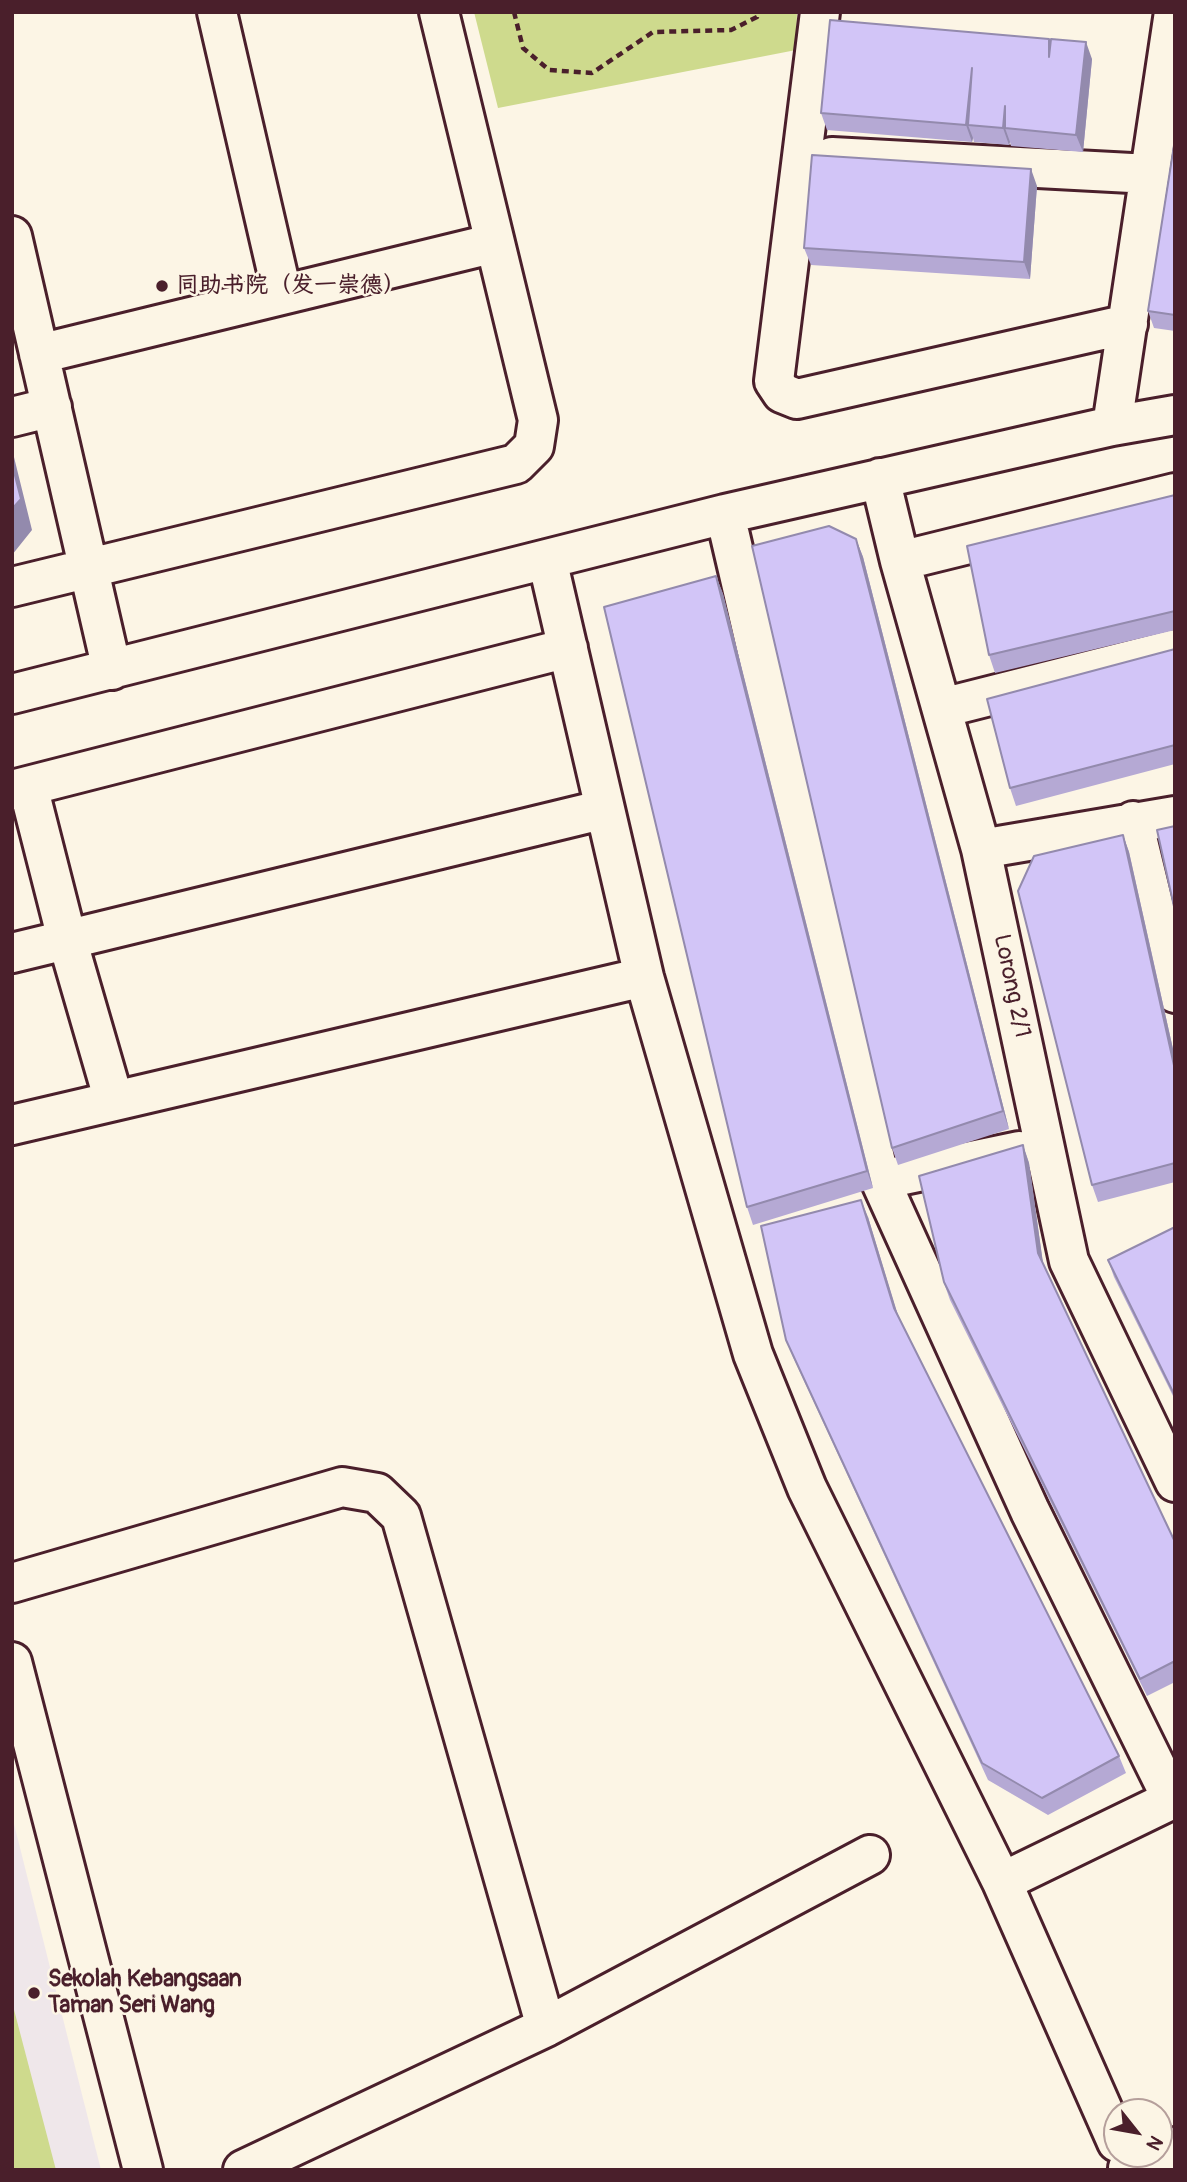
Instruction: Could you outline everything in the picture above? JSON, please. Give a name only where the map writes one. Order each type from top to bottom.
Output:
[{"type":"street","points":[[217,12],[282,293]]},
{"type":"street","points":[[12,587],[516,464],[534,446],[538,420],[439,12]]},
{"type":"street","points":[[820,12],[774,381],[782,393],[797,400],[1128,324]]},
{"type":"street","points":[[1112,426],[1174,13],[1157,12]]},
{"type":"street","points":[[802,155],[1150,174]]},
{"type":"street","points":[[39,354],[495,243]]},
{"type":"street","points":[[14,256],[52,407],[112,670]]},
{"type":"street","points":[[12,417],[52,407]]},
{"type":"street","points":[[12,694],[725,514],[1112,426],[1175,415]]},
{"type":"street","name":"Lorong 2/1","points":[[880,478],[900,561],[981,849],[1069,1261],[1175,1482]]},
{"type":"street","points":[[900,561],[1175,494]]},
{"type":"street","points":[[725,514],[880,1180],[1030,1511],[1174,1798],[1002,1882]]},
{"type":"street","points":[[547,559],[643,977],[712,1220],[763,1378],[807,1488],[1002,1882],[1103,2110]]},
{"type":"street","points":[[114,1101],[20,788],[568,648]]},
{"type":"street","points":[[942,708],[1175,649]]},
{"type":"street","points":[[12,953],[605,809]]},
{"type":"street","points":[[981,849],[1133,821],[1175,816]]},
{"type":"street","points":[[1133,821],[1175,993]]},
{"type":"street","points":[[12,1125],[643,977]]},
{"type":"street","points":[[880,1180],[1044,1145]]},
{"type":"street","points":[[12,1583],[342,1487],[377,1493],[401,1516],[546,2028]]},
{"type":"street","points":[[12,1662],[143,2170]]},
{"type":"street","points":[[243,2170],[546,2028],[870,1855]]},
{"type":"path","points":[[514,12],[523,48],[549,70],[592,73],[653,32],[731,30],[757,17],[758,12]]},
{"type":"shaded area","name":"Sekolah Kebangsaan Taman Seri Wang","points":[[12,1816],[101,2170],[12,2170]]},
{"type":"green space","points":[[474,12],[797,12],[796,50],[498,108]]},
{"type":"green space","points":[[12,2002],[56,2170],[12,2170]]},
{"type":"building","points":[[830,20],[1049,39],[1049,57],[1051,39],[1086,42],[1076,135],[1005,128],[1005,106],[1003,128],[968,125],[972,68],[966,125],[821,113]]},
{"type":"building","points":[[1175,139],[1175,315],[1148,311]]},
{"type":"building","points":[[812,155],[1031,169],[1024,262],[804,248]]},
{"type":"building","points":[[12,464],[21,499],[12,509]]},
{"type":"building","points":[[1175,495],[1175,611],[989,655],[967,546]]},
{"type":"building","points":[[829,526],[856,539],[1003,1111],[892,1148],[752,546]]},
{"type":"building","points":[[716,576],[867,1171],[747,1207],[604,607]]},
{"type":"building","points":[[1175,649],[1175,745],[1010,788],[987,699]]},
{"type":"building","points":[[1175,826],[1175,911],[1157,830]]},
{"type":"building","points":[[1123,835],[1175,1070],[1175,1163],[1092,1185],[1018,891],[1034,856]]},
{"type":"building","points":[[1023,1145],[1038,1253],[1175,1542],[1175,1661],[1140,1679],[944,1282],[919,1176]]},
{"type":"building","points":[[861,1200],[894,1308],[1119,1756],[1042,1798],[982,1763],[786,1340],[761,1226]]},
{"type":"building","points":[[1175,1227],[1175,1396],[1108,1260]]},
{"type":"place","name":"同助书院（发一崇德）","points":[[162,286]]},
{"type":"place","name":"Sekolah Kebangsaan Taman Seri Wang","points":[[34,1993]]}]
